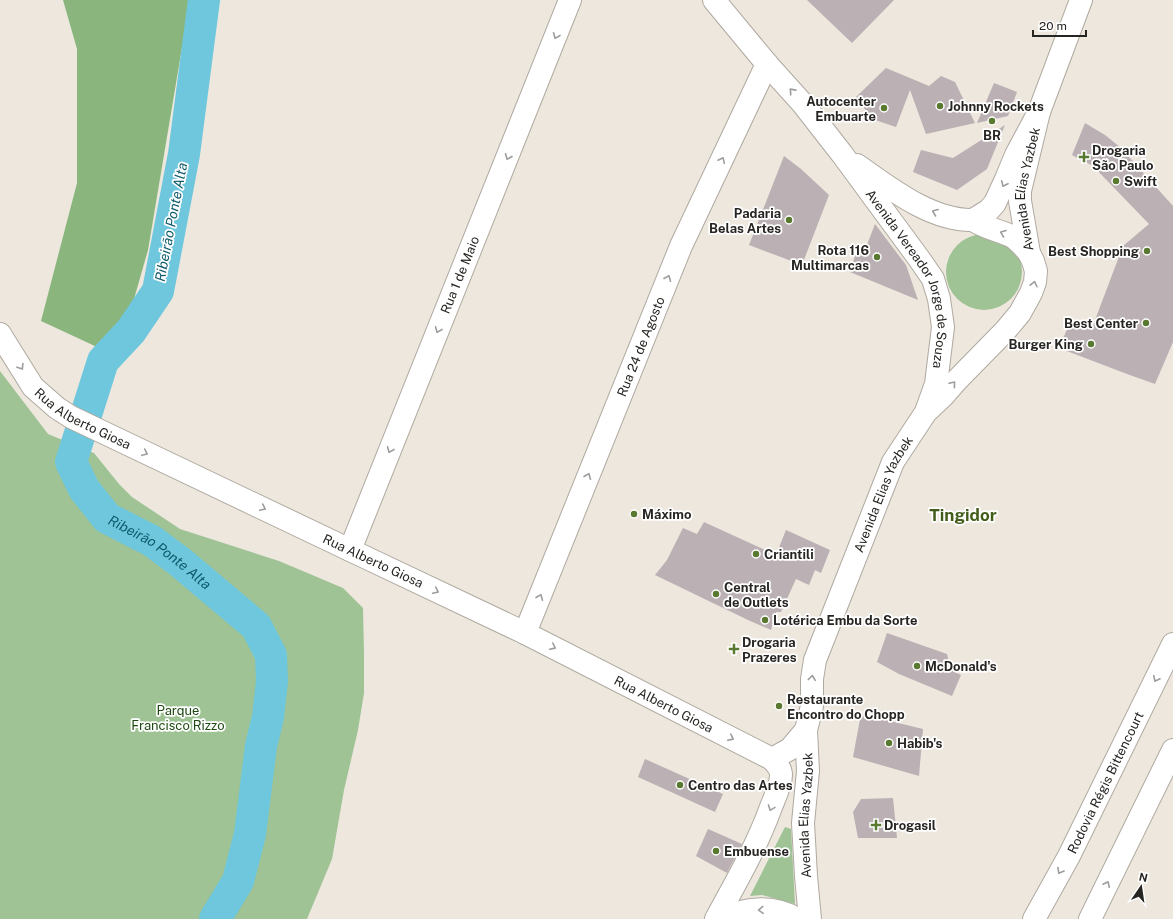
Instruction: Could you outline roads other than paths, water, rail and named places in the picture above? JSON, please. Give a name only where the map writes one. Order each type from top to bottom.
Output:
[{"type":"main road","name":"Rua 1 de Maio","points":[[350,550],[570,0]]},
{"type":"main road","name":"Avenida Vereador Jorge de Souza","points":[[714,0],[767,64],[803,104],[842,154],[933,279],[939,298],[943,327],[936,384],[926,412]]},
{"type":"main road","name":"Avenida Elias Yazbek","points":[[810,919],[803,823],[808,771],[806,730],[812,706],[812,679],[815,660],[893,462],[926,412],[1005,331],[1023,308],[1032,293],[1036,271],[1029,253],[1020,201],[1020,191],[1039,112],[1081,0]]},
{"type":"main road","name":"Rua 24 de Agosto","points":[[525,633],[681,246],[767,64]]},
{"type":"main road","name":"Avenida Elias Yazbek","points":[[973,220],[989,210],[995,203],[1016,155],[1039,112]]},
{"type":"main road","name":"Avenida Vereador Jorge de Souza","points":[[842,154],[889,188],[909,200],[956,219],[973,220]]},
{"type":"main road","points":[[973,220],[1012,237],[1021,243],[1029,253]]},
{"type":"main road","name":"Rua Alberto Giosa","points":[[0,334],[33,387],[71,418],[525,633],[772,759]]},
{"type":"main road","name":"Rodovia Régis Bittencourt","points":[[1034,919],[1069,856],[1173,644]]},
{"type":"main road","points":[[772,759],[790,749],[806,730]]},
{"type":"main road","points":[[1090,919],[1173,750]]},
{"type":"main road","name":"Avenida Elias Yazbek","points":[[716,919],[755,846],[778,786],[781,774],[779,767],[772,759]]},
{"type":"main road","points":[[725,919],[741,912],[765,909],[790,915],[797,919]]},
{"type":"waterway","name":"Ribeirão Ponte Alta","points":[[204,0],[184,154],[158,291],[131,331],[103,361],[71,462],[84,489],[107,518],[152,541],[180,562],[256,626],[271,655],[272,681],[268,717],[261,746],[250,834],[238,881],[215,919]]},
{"type":"place","name":"Johnny Rockets","points":[[940,106]]},
{"type":"place","name":"Autocenter Embuarte","points":[[884,108]]},
{"type":"place","name":"BR","points":[[992,121]]},
{"type":"place","name":"Drogaria São Paulo","points":[[1084,157]]},
{"type":"place","name":"Swift","points":[[1116,181]]},
{"type":"place","name":"Padaria Belas Artes","points":[[789,220]]},
{"type":"place","name":"Best Shopping","points":[[1147,251]]},
{"type":"place","name":"Rota 116 Multimarcas","points":[[877,257]]},
{"type":"place","name":"Best Center","points":[[1146,323]]},
{"type":"place","name":"Burger King","points":[[1091,344]]},
{"type":"place","name":"Máximo","points":[[634,514]]},
{"type":"place","name":"Criantili","points":[[756,554]]},
{"type":"place","name":"Central de Outlets","points":[[716,594]]},
{"type":"place","name":"Lotérica Embu da Sorte","points":[[765,620]]},
{"type":"place","name":"Drogaria Prazeres","points":[[734,649]]},
{"type":"place","name":"McDonald's","points":[[917,666]]},
{"type":"place","name":"Restaurante Encontro do Chopp","points":[[779,706]]},
{"type":"place","name":"Habib's","points":[[889,743]]},
{"type":"place","name":"Centro das Artes","points":[[680,785]]},
{"type":"place","name":"Drogasil","points":[[876,825]]},
{"type":"place","name":"Embuense","points":[[716,851]]},
{"type":"district","name":"Tingidor","points":[[963,515]]},
{"type":"park label","name":"Parque Francisco Rizzo","points":[[178,718]]}]
